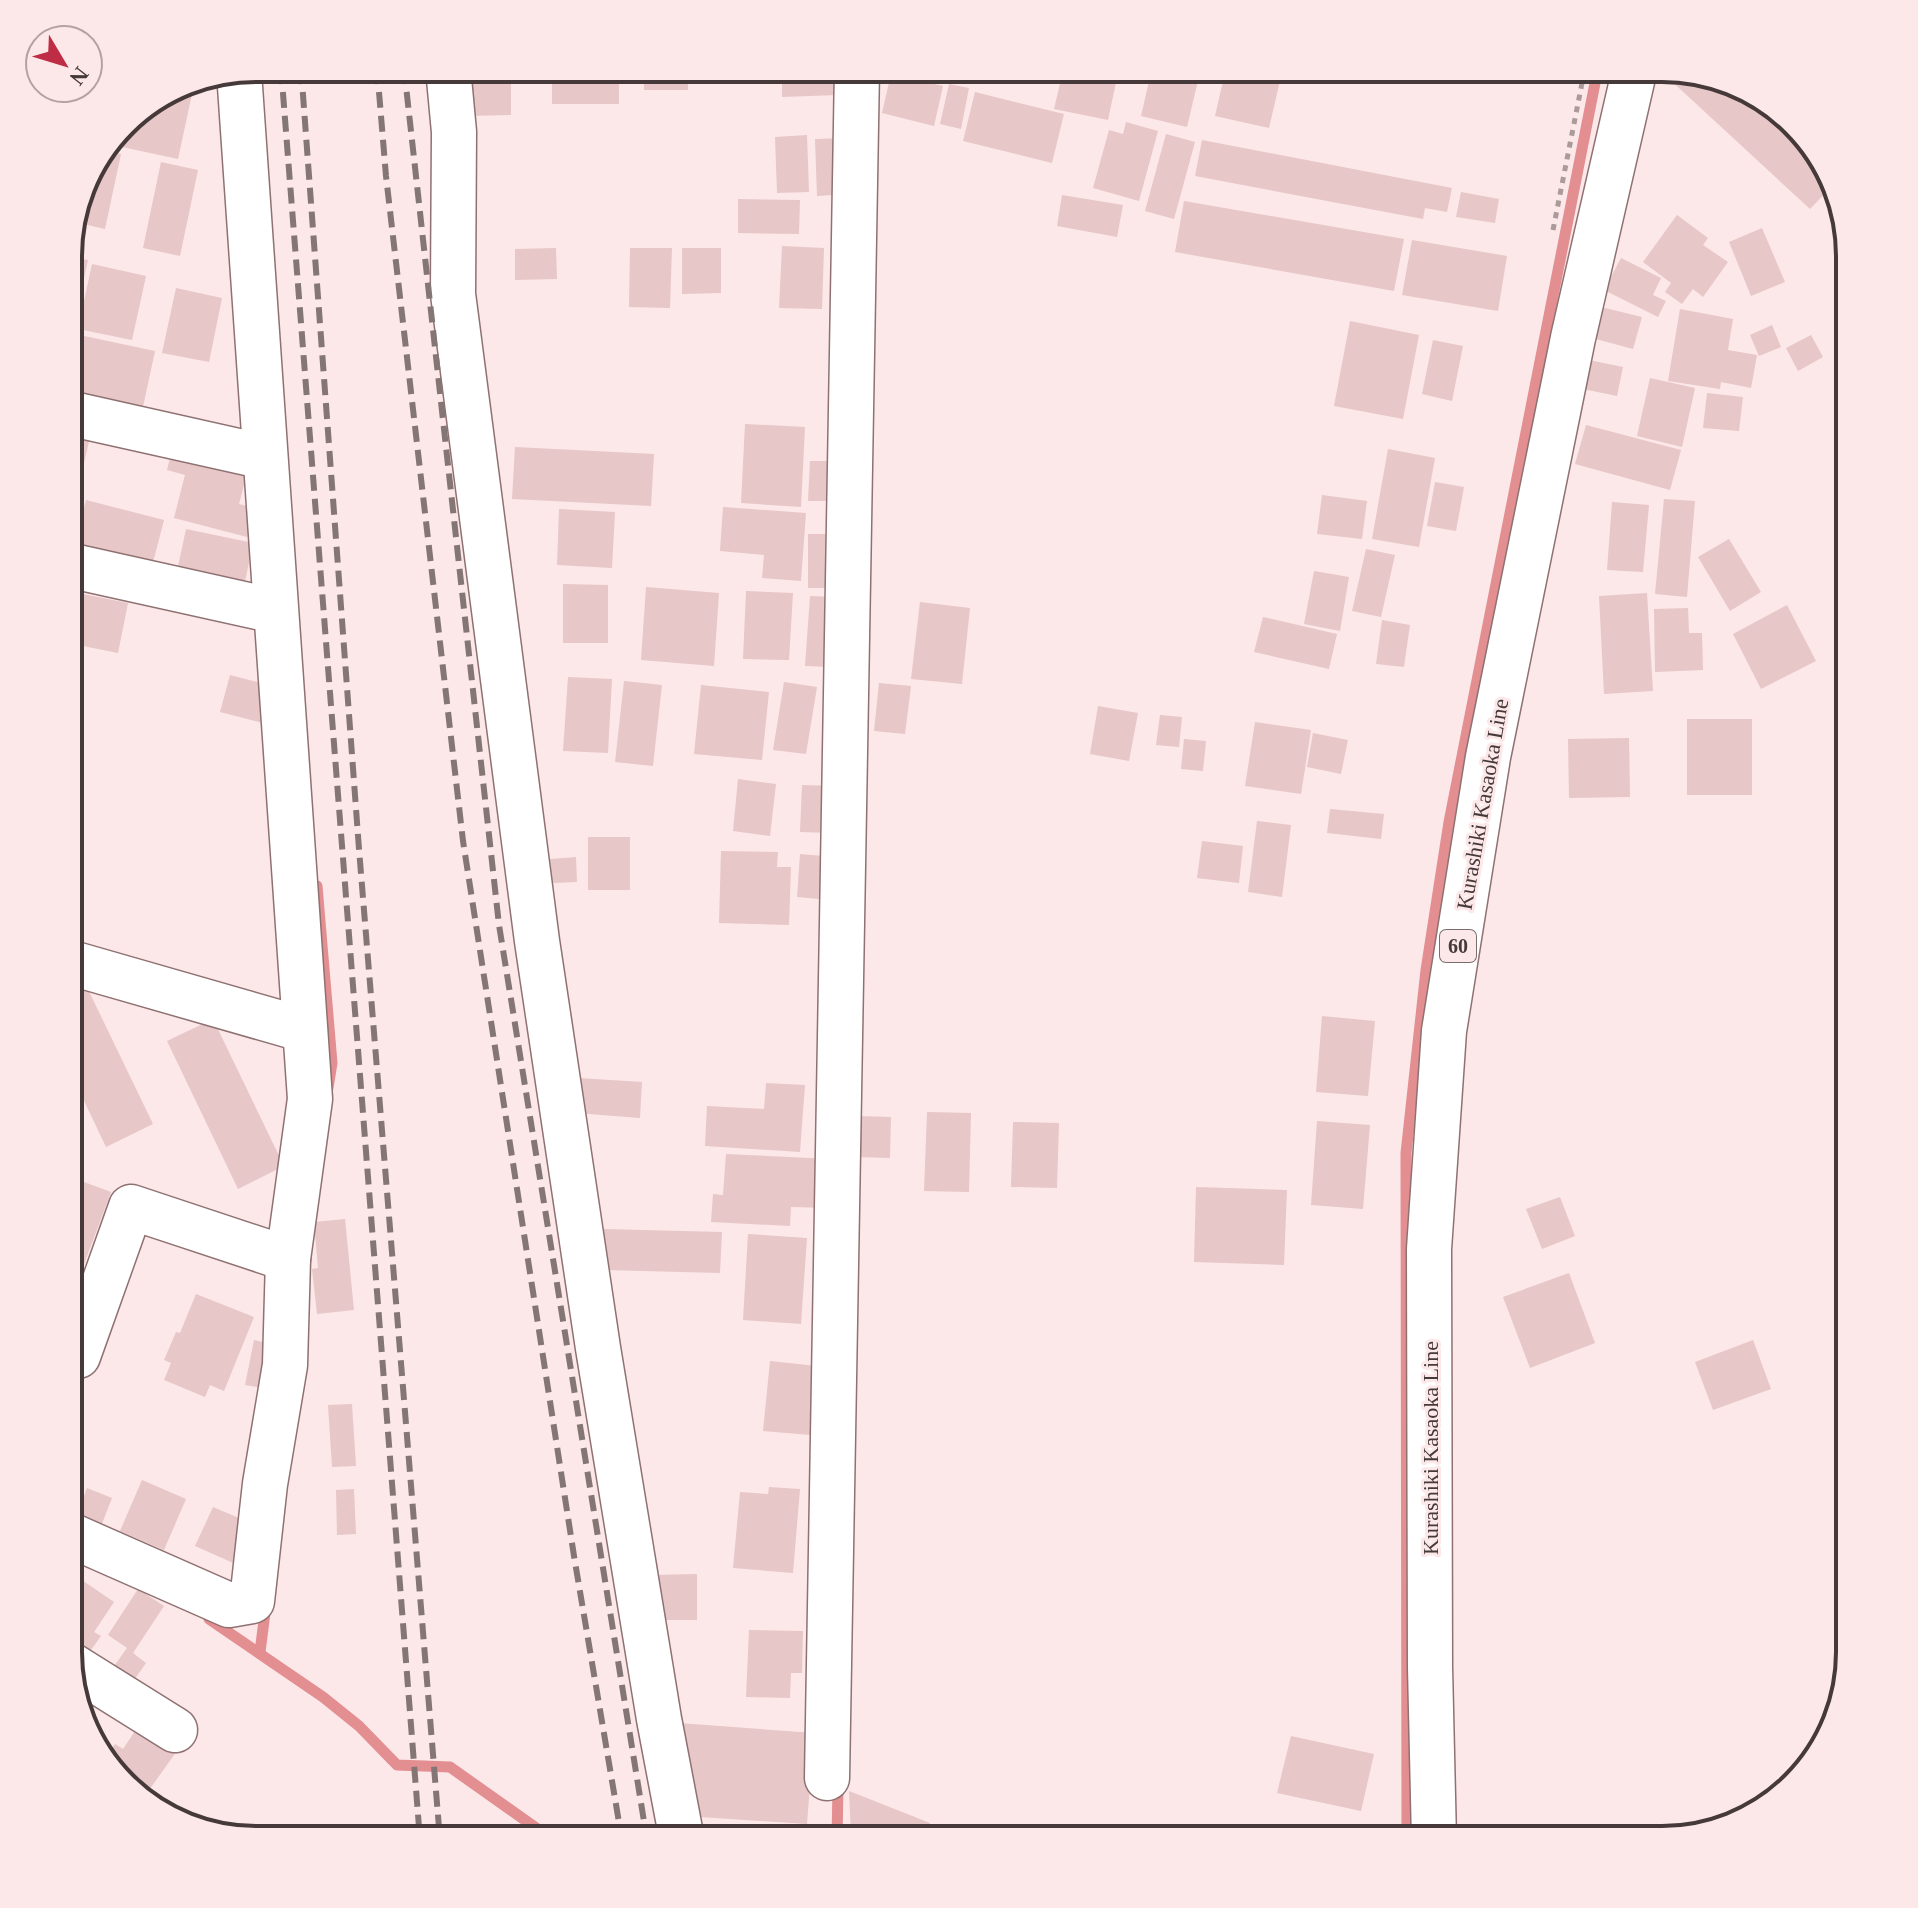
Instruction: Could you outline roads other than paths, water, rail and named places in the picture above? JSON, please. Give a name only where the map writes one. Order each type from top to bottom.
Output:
[{"type":"street","points":[[449,82],[454,132],[453,294],[533,910],[598,1348],[679,1826]]},
{"type":"street","points":[[827,1778],[857,82]]},
{"type":"street","name":"Kurashiki Kasaoka Line","points":[[1434,1826],[1429,1249],[1444,1031],[1488,757],[1573,338],[1632,82]]},
{"type":"street","points":[[82,1540],[229,1605],[252,1601],[265,1484],[285,1365],[288,1259],[310,1099],[240,83]]},
{"type":"street","points":[[82,416],[265,457]]},
{"type":"street","points":[[82,568],[275,611]]},
{"type":"street","points":[[82,966],[305,1030]]},
{"type":"street","points":[[82,1345],[131,1207],[288,1259]]},
{"type":"street","points":[[83,1672],[175,1730]]},
{"type":"waterway","points":[[1407,1826],[1406,1153],[1426,970],[1449,822],[1595,82]]},
{"type":"waterway","points":[[317,886],[332,1063],[328,1088]]},
{"type":"waterway","points":[[260,1652],[266,1605]]},
{"type":"waterway","points":[[209,1619],[323,1697],[359,1726],[397,1765],[450,1767],[533,1826]]},
{"type":"waterway","points":[[837,1826],[838,1785]]},
{"type":"railway","points":[[282,82],[419,1826]]},
{"type":"railway","points":[[302,82],[359,849],[439,1826]]},
{"type":"railway","points":[[378,82],[386,176],[463,841],[574,1556],[620,1826]]},
{"type":"railway","points":[[406,82],[499,925],[645,1826]]}]
